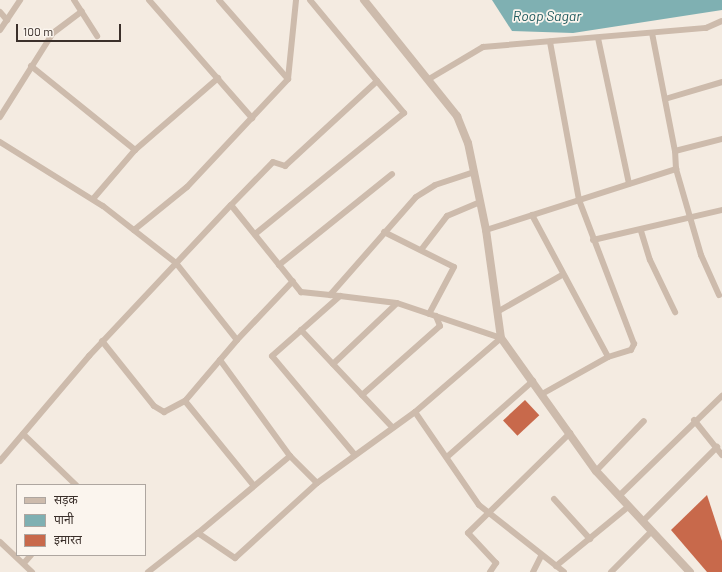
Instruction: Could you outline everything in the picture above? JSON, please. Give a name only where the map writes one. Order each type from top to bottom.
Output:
[{"type":"street","points":[[0,30],[20,0]]},
{"type":"street","points":[[74,0],[97,36]]},
{"type":"street","points":[[149,0],[252,118]]},
{"type":"street","points":[[219,0],[288,79]]},
{"type":"street","points":[[134,230],[187,187],[288,79],[295,0]]},
{"type":"street","points":[[255,234],[404,113],[310,0]]},
{"type":"street","points":[[364,0],[457,116],[474,172],[486,230],[501,338],[596,471],[690,572]]},
{"type":"street","points":[[0,117],[31,66],[62,23],[82,11]]},
{"type":"street","points":[[0,12],[7,20]]},
{"type":"street","points":[[429,80],[483,47],[706,28],[722,21]]},
{"type":"street","points":[[652,33],[675,151],[676,169],[689,218],[720,295]]},
{"type":"street","points":[[598,38],[629,184]]},
{"type":"street","points":[[542,394],[608,357],[631,350],[634,344],[579,200],[550,42]]},
{"type":"street","points":[[31,66],[135,150]]},
{"type":"street","points":[[93,199],[135,150],[218,78]]},
{"type":"street","points":[[0,461],[102,341],[273,162],[285,166],[377,82]]},
{"type":"street","points":[[665,99],[722,82]]},
{"type":"street","points":[[675,151],[722,139]]},
{"type":"street","points":[[0,142],[93,199],[176,264],[237,340]]},
{"type":"street","points":[[486,230],[676,169]]},
{"type":"street","points":[[330,295],[416,197],[435,185],[474,172]]},
{"type":"street","points":[[280,265],[392,174]]},
{"type":"street","points":[[421,250],[448,216],[480,202]]},
{"type":"street","points":[[232,205],[301,292],[397,303],[501,338]]},
{"type":"street","points":[[593,240],[641,231],[722,210]]},
{"type":"street","points":[[532,215],[562,276],[608,357]]},
{"type":"street","points":[[641,231],[650,260],[675,312]]},
{"type":"street","points":[[384,232],[454,266],[429,314]]},
{"type":"street","points":[[497,312],[562,276]]},
{"type":"street","points":[[102,341],[154,406],[164,412],[185,401],[237,340],[293,282]]},
{"type":"street","points":[[340,296],[272,356],[355,456]]},
{"type":"street","points":[[333,364],[397,303]]},
{"type":"street","points":[[362,395],[440,326],[436,316]]},
{"type":"street","points":[[301,330],[393,428]]},
{"type":"street","points":[[198,533],[235,558],[317,483],[415,412],[501,338]]},
{"type":"street","points":[[220,360],[290,456],[317,483]]},
{"type":"street","points":[[447,457],[532,381]]},
{"type":"street","points":[[619,496],[694,420],[722,396]]},
{"type":"street","points":[[185,401],[254,486]]},
{"type":"street","points":[[415,412],[487,511],[541,556],[564,572]]},
{"type":"street","points":[[694,420],[722,455]]},
{"type":"street","points":[[596,471],[644,421]]},
{"type":"street","points":[[490,572],[496,563],[468,533],[487,511],[570,433]]},
{"type":"street","points":[[23,434],[75,484]]},
{"type":"street","points":[[643,521],[717,447]]},
{"type":"street","points":[[148,572],[198,533],[290,456]]},
{"type":"street","points":[[554,499],[590,540]]},
{"type":"street","points":[[556,566],[590,540],[629,506]]},
{"type":"street","points":[[611,572],[652,531]]},
{"type":"street","points":[[0,542],[32,572]]},
{"type":"street","points":[[24,563],[30,556]]},
{"type":"street","points":[[533,572],[541,556]]},
{"type":"water","name":"Roop Sagar","points":[[492,0],[722,0],[722,10],[573,33],[512,31]]},
{"type":"building","points":[[525,400],[539,415],[517,436],[503,420]]},
{"type":"building","points":[[707,495],[722,541],[722,572],[707,572],[671,530]]}]
